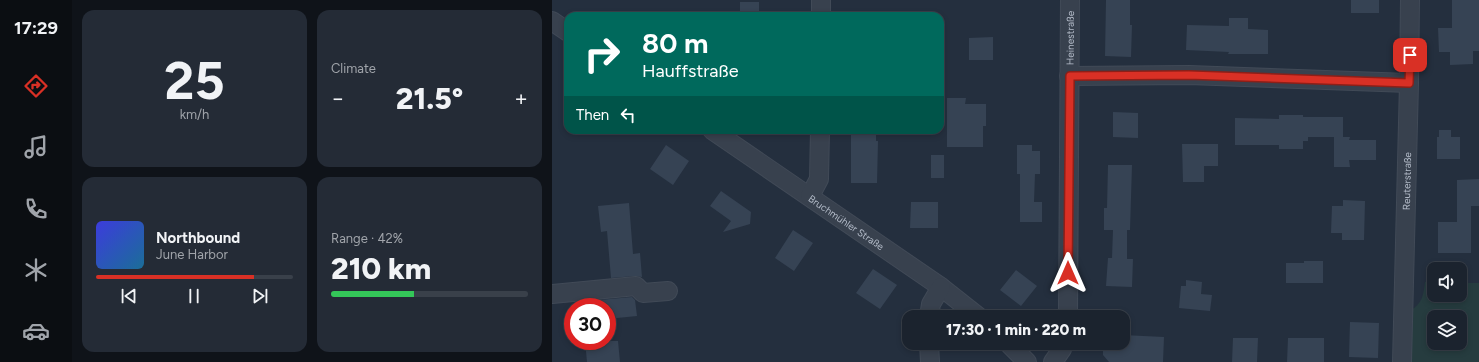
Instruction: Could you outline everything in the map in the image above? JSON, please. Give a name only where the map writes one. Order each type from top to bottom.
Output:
[{"type":"street","points":[[821,0],[821,12]]},
{"type":"street","name":"Heinestraße","points":[[1068,310],[1070,0]]},
{"type":"street","name":"Reuterstraße","points":[[1402,362],[1410,0]]},
{"type":"street","points":[[552,21],[564,29]]},
{"type":"street","points":[[1070,76],[1189,75],[1409,83]]},
{"type":"street","name":"Bruchmühler Straße","points":[[718,134],[942,287],[970,310]]},
{"type":"street","points":[[810,196],[819,179],[820,134]]},
{"type":"street","points":[[552,294],[636,286],[643,293],[668,291]]},
{"type":"street","points":[[930,310],[931,304],[942,287]]},
{"type":"street","points":[[929,350],[930,362]]},
{"type":"street","points":[[1015,350],[1027,362]]},
{"type":"street","points":[[1053,362],[1061,350]]},
{"type":"green space","points":[[1425,282],[1427,282],[1427,302],[1467,302],[1467,283],[1479,283],[1479,362],[1408,362],[1409,312],[1417,306],[1422,296]]},
{"type":"building","points":[[1106,0],[1130,0],[1130,25],[1132,25],[1131,57],[1105,56]]},
{"type":"building","points":[[1351,0],[1379,0],[1379,13],[1351,13]]},
{"type":"building","points":[[1452,0],[1479,0],[1479,51],[1473,51],[1473,64],[1450,65],[1450,52],[1439,52],[1438,28],[1452,28]]},
{"type":"building","points":[[740,2],[759,2],[759,12],[740,12]]},
{"type":"building","points":[[1229,18],[1248,18],[1248,29],[1268,30],[1268,54],[1228,54],[1229,52],[1186,50],[1187,25],[1229,26]]},
{"type":"building","points":[[993,37],[993,60],[969,60],[969,38]]},
{"type":"building","points":[[947,98],[966,98],[965,104],[986,104],[986,126],[983,126],[983,147],[947,147]]},
{"type":"building","points":[[1113,112],[1138,113],[1138,138],[1113,137]]},
{"type":"building","points":[[1279,115],[1303,115],[1303,117],[1343,117],[1343,137],[1308,137],[1308,141],[1303,141],[1303,149],[1279,149],[1279,145],[1235,145],[1235,118],[1279,119]]},
{"type":"building","points":[[1439,130],[1451,130],[1451,137],[1460,137],[1460,159],[1437,159],[1437,137],[1439,137]]},
{"type":"building","points":[[851,134],[876,134],[876,141],[878,141],[877,183],[851,183]]},
{"type":"building","points":[[1334,137],[1350,137],[1349,140],[1376,140],[1376,160],[1349,160],[1350,167],[1334,167]]},
{"type":"building","points":[[1182,144],[1218,144],[1218,166],[1204,166],[1204,182],[1183,182]]},
{"type":"building","points":[[666,145],[689,161],[673,185],[650,169]]},
{"type":"building","points":[[1017,145],[1032,145],[1032,151],[1040,151],[1040,174],[1035,174],[1034,202],[1042,202],[1042,222],[1020,222],[1020,174],[1017,174]]},
{"type":"building","points":[[931,155],[944,155],[944,178],[931,178]]},
{"type":"building","points":[[1108,165],[1132,165],[1130,230],[1127,230],[1127,259],[1133,259],[1132,287],[1106,286],[1108,258],[1112,258],[1113,230],[1104,230],[1104,208],[1107,208]]},
{"type":"building","points":[[1479,179],[1479,206],[1471,206],[1471,253],[1438,253],[1438,222],[1457,222],[1457,180]]},
{"type":"building","points":[[721,191],[751,212],[750,224],[723,232],[731,221],[710,206]]},
{"type":"building","points":[[1343,200],[1365,201],[1364,240],[1342,240],[1342,233],[1331,233],[1332,206],[1343,206]]},
{"type":"building","points":[[911,202],[938,202],[938,228],[910,228]]},
{"type":"building","points":[[629,203],[633,254],[640,253],[642,277],[635,276],[611,278],[607,231],[601,232],[598,206]]},
{"type":"building","points":[[793,230],[813,243],[794,271],[775,258]]},
{"type":"building","points":[[1304,261],[1323,261],[1323,283],[1286,283],[1286,263],[1304,263]]},
{"type":"building","points":[[873,269],[897,285],[880,309],[856,293]]},
{"type":"building","points":[[1016,270],[1037,286],[1021,306],[1000,290]]},
{"type":"building","points":[[1186,280],[1202,282],[1201,294],[1212,295],[1210,311],[1179,308],[1181,286],[1186,286]]},
{"type":"building","points":[[632,297],[635,300],[637,316],[616,318],[616,298]]},
{"type":"building","points":[[1350,322],[1379,323],[1378,358],[1349,357]]},
{"type":"building","points":[[1130,335],[1164,337],[1163,362],[1109,362],[1103,355],[1103,350],[1130,350]]},
{"type":"building","points":[[1233,338],[1258,338],[1257,362],[1232,362]]},
{"type":"building","points":[[1288,338],[1324,338],[1324,362],[1287,362]]},
{"type":"building","points":[[616,341],[618,341],[620,362],[587,362],[586,350],[616,350]]},
{"type":"route","points":[[1068,273],[1070,76],[1189,75],[1409,83],[1410,55]]}]
